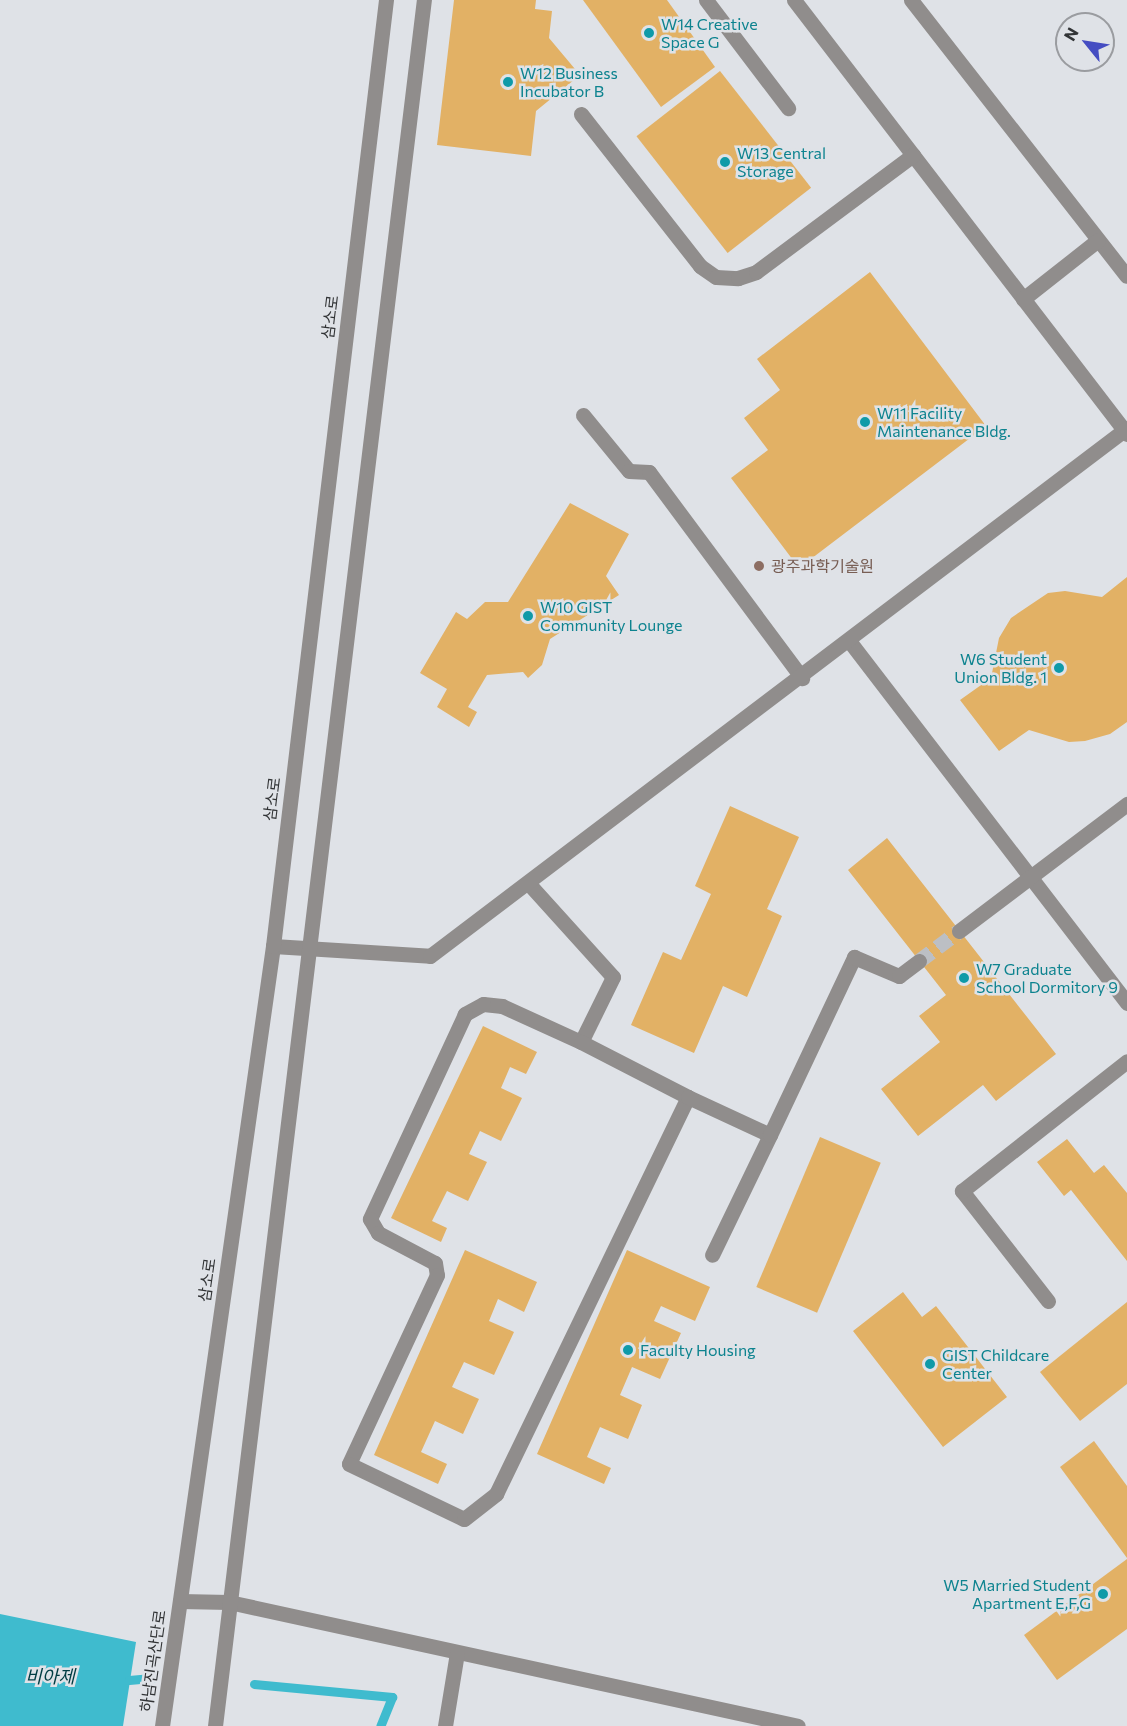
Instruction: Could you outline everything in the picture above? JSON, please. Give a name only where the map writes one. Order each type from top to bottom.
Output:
[{"type":"street","name":"삼소로","points":[[180,1601],[273,946],[386,0]]},
{"type":"street","points":[[215,1726],[312,950],[423,0]]},
{"type":"street","points":[[706,0],[788,108]]},
{"type":"street","points":[[273,946],[430,956],[850,642],[1126,431],[794,0]]},
{"type":"street","points":[[911,0],[1127,276]]},
{"type":"street","points":[[581,114],[700,266],[716,277],[738,278],[756,272],[913,155]]},
{"type":"street","points":[[1023,299],[1098,240]]},
{"type":"street","points":[[584,415],[629,471],[649,472],[802,678]]},
{"type":"street","points":[[850,642],[1127,1003]]},
{"type":"street","points":[[959,931],[1029,875],[1127,804]]},
{"type":"street","points":[[529,884],[613,977],[581,1042]]},
{"type":"street","points":[[712,1255],[854,957],[899,976],[919,961]]},
{"type":"street","points":[[688,1097],[496,1494],[464,1519],[349,1464],[437,1275],[435,1263],[378,1233],[369,1219],[465,1014],[483,1004],[502,1006],[581,1042],[688,1097],[770,1135]]},
{"type":"street","points":[[1048,1300],[962,1191],[1127,1061]]},
{"type":"street","points":[[180,1601],[229,1602],[798,1726]]},
{"type":"street","name":"하남진곡산단로","points":[[162,1726],[180,1601]]},
{"type":"street","points":[[445,1726],[457,1653]]},
{"type":"water","name":"비아제","points":[[0,1614],[136,1642],[123,1726],[0,1726]]},
{"type":"building","name":"W12 Business Incubator B","points":[[454,0],[536,0],[535,9],[552,11],[549,38],[580,75],[536,111],[531,156],[437,145]]},
{"type":"building","name":"W14 Creative Space G","points":[[583,0],[667,0],[715,67],[661,107]]},
{"type":"building","name":"W13 Central Storage","points":[[720,71],[811,188],[728,253],[636,136]]},
{"type":"building","name":"W11 Facility Maintenance Bldg.","points":[[870,272],[986,426],[799,568],[731,478],[768,450],[744,418],[780,390],[757,359]]},
{"type":"building","name":"W10 GIST Community Lounge","points":[[570,503],[629,534],[606,576],[619,595],[550,639],[542,665],[528,678],[523,672],[487,675],[468,707],[477,712],[469,727],[437,707],[447,689],[420,673],[456,612],[467,619],[485,602],[508,602]]},
{"type":"building","name":"W6 Student Union Bldg. 1","points":[[1127,577],[1127,722],[1110,734],[1085,741],[1069,742],[1029,730],[999,751],[960,700],[991,678],[999,638],[1011,618],[1048,593],[1065,591],[1102,597]]},
{"type":"building","points":[[730,806],[799,837],[767,909],[782,916],[747,997],[723,986],[694,1053],[631,1025],[663,952],[681,960],[711,894],[695,886]]},
{"type":"building","name":"W7 Graduate School Dormitory 9","points":[[887,838],[1056,1054],[996,1101],[983,1085],[918,1136],[881,1089],[940,1042],[919,1016],[946,995],[848,870]]},
{"type":"building","points":[[483,1026],[537,1052],[526,1074],[510,1067],[501,1088],[522,1098],[501,1141],[480,1131],[469,1154],[487,1162],[468,1201],[447,1191],[432,1221],[447,1228],[441,1242],[391,1218]]},
{"type":"building","points":[[820,1137],[881,1163],[817,1313],[756,1287]]},
{"type":"building","points":[[1067,1139],[1094,1173],[1104,1165],[1127,1193],[1127,1261],[1071,1190],[1064,1196],[1037,1162]]},
{"type":"building","points":[[465,1250],[537,1282],[524,1312],[498,1299],[489,1321],[514,1332],[494,1375],[464,1362],[452,1387],[479,1399],[463,1434],[435,1421],[421,1452],[447,1464],[438,1484],[374,1455]]},
{"type":"building","name":"Faculty Housing","points":[[627,1250],[710,1287],[695,1321],[661,1306],[654,1321],[681,1333],[660,1379],[632,1367],[620,1395],[642,1405],[628,1439],[600,1427],[587,1457],[611,1468],[604,1484],[537,1454]]},
{"type":"building","name":"GIST Childcare Center","points":[[903,1292],[922,1317],[936,1306],[1007,1397],[943,1447],[853,1331]]},
{"type":"building","points":[[1127,1302],[1127,1384],[1080,1421],[1040,1372]]},
{"type":"building","name":"W5 Married Student Apartment E,F,G","points":[[1094,1441],[1127,1486],[1127,1558],[1060,1467]]},
{"type":"building","name":"W5 Married Student Apartment E,F,G","points":[[1127,1559],[1127,1629],[1057,1680],[1024,1635]]},
{"type":"waterway","points":[[129,1680],[154,1678]]},
{"type":"waterway","points":[[254,1684],[392,1697],[380,1726]]},
{"type":"tunnel","points":[[919,961],[959,931]]},
{"type":"place","name":"W14 Creative Space G","points":[[649,33]]},
{"type":"place","name":"W12 Business Incubator B","points":[[508,82]]},
{"type":"place","name":"W13 Central Storage","points":[[725,162]]},
{"type":"place","name":"W11 Facility Maintenance Bldg.","points":[[865,422]]},
{"type":"place","name":"광주과학기술원","points":[[759,566]]},
{"type":"place","name":"W10 GIST Community Lounge","points":[[528,616]]},
{"type":"place","name":"W6 Student Union Bldg. 1","points":[[1059,668]]},
{"type":"place","name":"W7 Graduate School Dormitory 9","points":[[964,978]]},
{"type":"place","name":"Faculty Housing","points":[[628,1350]]},
{"type":"place","name":"GIST Childcare Center","points":[[930,1364]]},
{"type":"place","name":"W5 Married Student Apartment E,F,G","points":[[1103,1594]]}]
